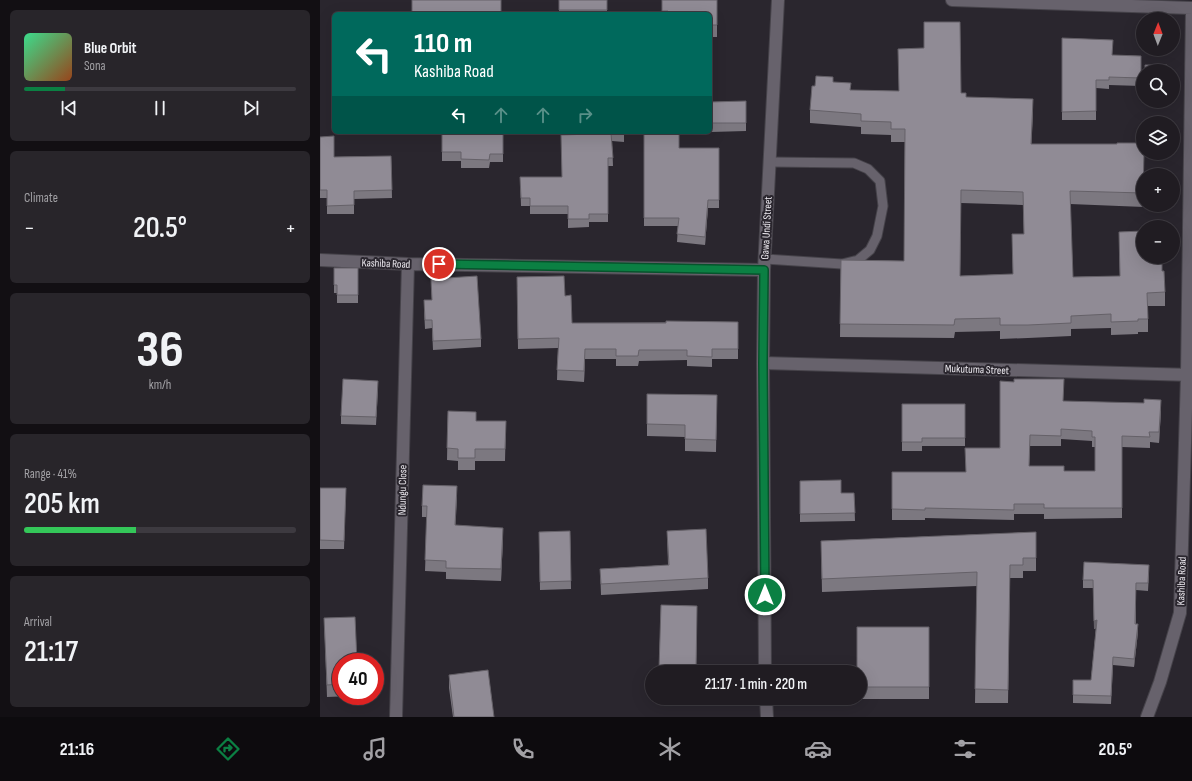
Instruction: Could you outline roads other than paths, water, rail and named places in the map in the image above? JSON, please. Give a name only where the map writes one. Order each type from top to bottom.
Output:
[{"type":"street","name":"Gawa Undi Street","points":[[765,665],[763,363],[764,265],[778,0]]},
{"type":"street","points":[[952,0],[1192,8]]},
{"type":"street","name":"Kashiba Road","points":[[1147,717],[1158,689],[1180,613],[1190,375],[1192,8]]},
{"type":"street","name":"Kashiba Road","points":[[320,260],[408,264],[764,265]]},
{"type":"street","name":"Ndungu Close","points":[[396,717],[408,264]]},
{"type":"street","name":"Mukutuma Street","points":[[763,363],[1190,375]]},
{"type":"street","points":[[766,705],[767,717]]},
{"type":"lane","points":[[764,265],[842,264],[858,260],[870,250],[877,236],[883,206],[880,181],[868,169],[854,163],[770,162]]}]
